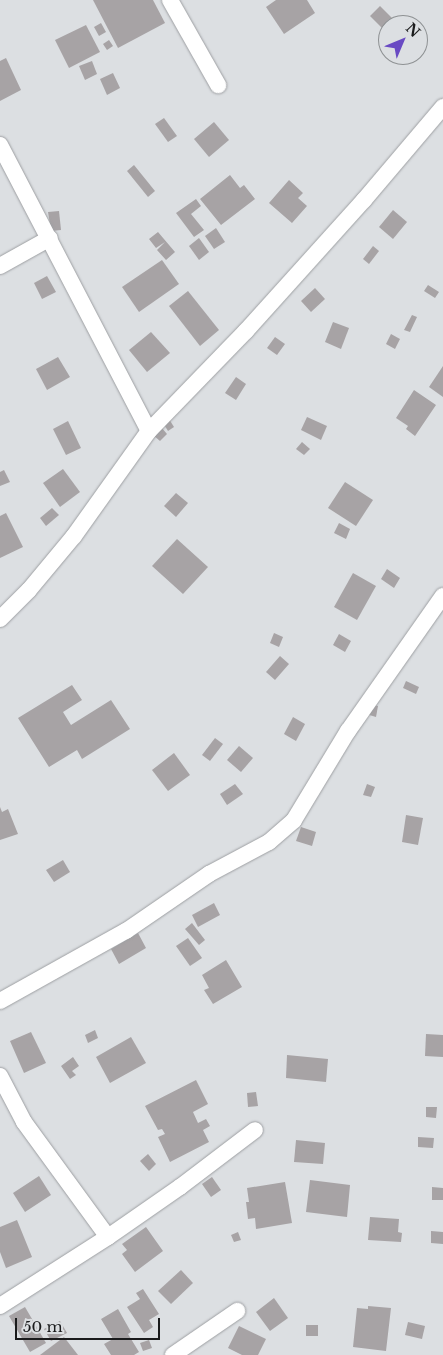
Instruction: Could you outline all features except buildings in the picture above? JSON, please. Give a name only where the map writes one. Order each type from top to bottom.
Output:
[{"type":"street","points":[[170,0],[218,85]]},
{"type":"street","points":[[0,619],[29,590],[74,536],[149,430],[246,331],[364,200],[443,108]]},
{"type":"street","points":[[0,145],[149,430]]},
{"type":"street","points":[[0,266],[50,238]]},
{"type":"street","points":[[0,1001],[126,931],[209,874],[269,842],[294,820],[348,730],[443,596]]},
{"type":"street","points":[[0,1076],[24,1122],[108,1237]]},
{"type":"street","points":[[0,1306],[108,1237],[180,1187],[255,1130]]},
{"type":"street","points":[[173,1355],[237,1311]]}]
